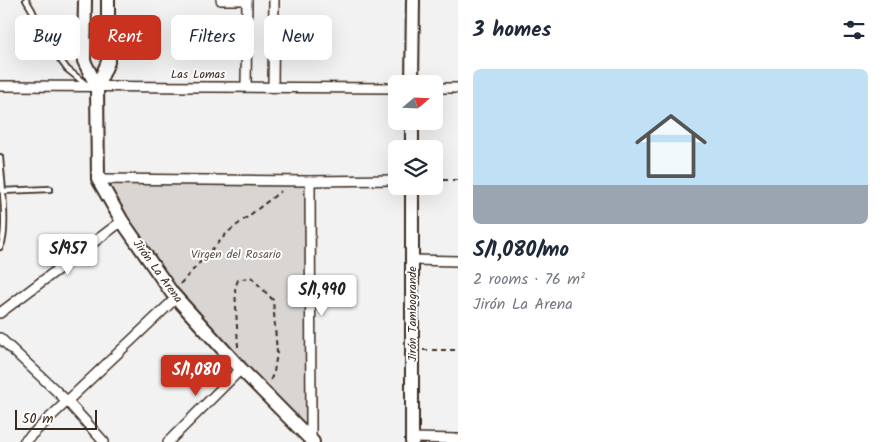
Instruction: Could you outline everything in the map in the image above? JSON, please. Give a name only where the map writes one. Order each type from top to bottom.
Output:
[{"type":"street","name":"Jirón La Arena","points":[[85,0],[84,61],[94,87],[98,179],[122,220],[174,296],[311,441]]},
{"type":"street","name":"Jirón La Arena","points":[[94,87],[108,62],[108,0]]},
{"type":"street","points":[[221,0],[247,0],[246,87]]},
{"type":"street","points":[[273,87],[274,0]]},
{"type":"street","points":[[412,75],[413,0]]},
{"type":"street","name":"Las Lomas","points":[[0,86],[388,88]]},
{"type":"street","points":[[443,88],[458,88]]},
{"type":"street","points":[[98,179],[388,180]]},
{"type":"street","points":[[310,181],[311,441]]},
{"type":"street","name":"Jirón Tambogrande","points":[[412,195],[412,440]]},
{"type":"street","points":[[0,314],[122,220]]},
{"type":"street","points":[[412,260],[458,261]]},
{"type":"street","points":[[24,442],[174,296]]},
{"type":"street","points":[[0,338],[67,401],[104,442]]},
{"type":"street","points":[[168,442],[241,369]]},
{"type":"street","points":[[412,440],[458,438]]},
{"type":"lane","points":[[26,0],[57,55],[72,73],[94,87]]},
{"type":"lane","points":[[0,157],[5,230],[0,248]]},
{"type":"lane","points":[[2,192],[50,189]]},
{"type":"path","points":[[443,180],[458,180]]},
{"type":"path","points":[[174,296],[228,232],[283,189]]},
{"type":"path","points":[[238,347],[235,288],[238,280],[251,277],[273,300],[278,353],[274,372],[267,386]]},
{"type":"path","points":[[412,350],[458,350]]},
{"type":"green space","name":"Virgen del Rosario","points":[[98,179],[310,181],[311,439],[176,298]]}]
